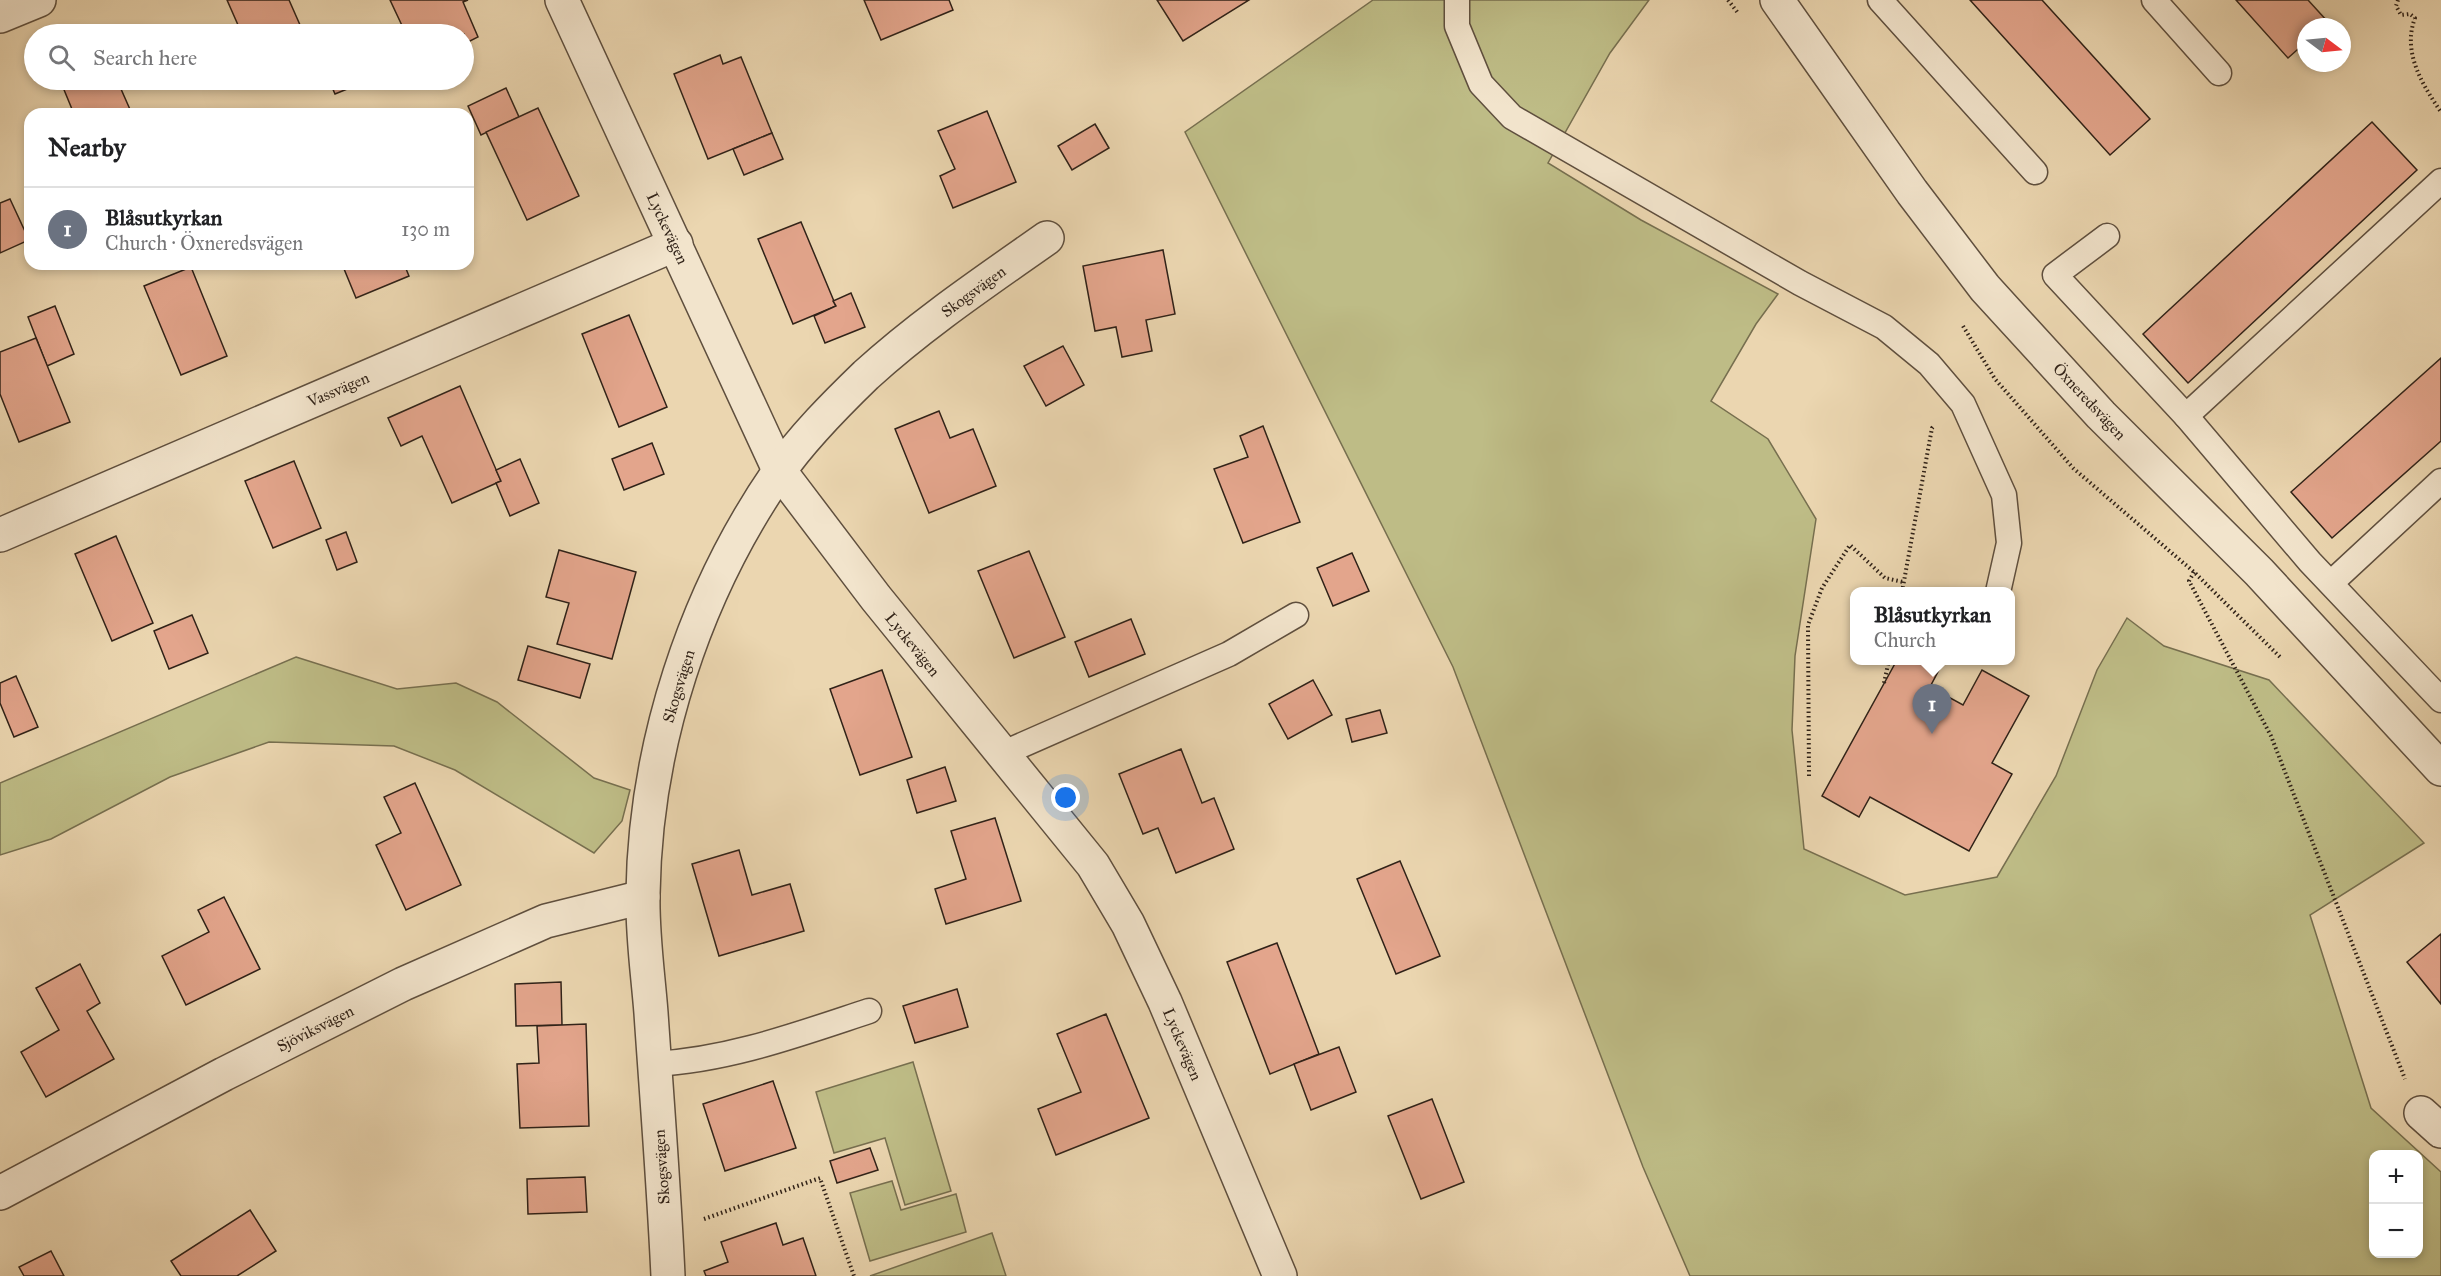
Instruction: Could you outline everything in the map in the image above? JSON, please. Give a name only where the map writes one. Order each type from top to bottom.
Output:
[{"type":"street","points":[[0,16],[39,0]]},
{"type":"street","name":"Lyckevägen","points":[[562,0],[780,470],[876,598],[1093,865],[1128,924],[1165,1002],[1280,1276]]},
{"type":"street","name":"Öxneredsvägen","points":[[1777,0],[1912,192],[1984,288],[2101,415],[2259,572],[2441,769]]},
{"type":"street","name":"Skogsvägen","points":[[668,1276],[643,897],[646,831],[658,755],[675,690],[696,627],[748,520],[780,470],[867,375],[951,306],[1047,238]]},
{"type":"street","name":"Vassvägen","points":[[0,535],[676,244]]},
{"type":"street","name":"Sjöviksvägen","points":[[0,1192],[224,1074],[403,984],[546,921],[643,897]]},
{"type":"lane","points":[[1457,0],[1457,26],[1481,84],[1512,117],[1800,283],[1884,327],[1929,364],[1963,404],[2004,495],[2009,543],[1999,587]]},
{"type":"lane","points":[[1880,0],[2035,172]]},
{"type":"lane","points":[[2154,0],[2219,73]]},
{"type":"lane","points":[[2186,416],[2441,180]]},
{"type":"lane","points":[[2107,236],[2055,275],[2186,416],[2331,583],[2441,700]]},
{"type":"lane","points":[[2331,583],[2441,481]]},
{"type":"lane","points":[[1004,753],[1229,654],[1296,615]]},
{"type":"lane","points":[[654,1064],[688,1062],[771,1043],[869,1011]]},
{"type":"path","points":[[2398,0],[2396,6],[2401,15],[2410,14],[2415,18],[2409,47],[2423,86],[2441,112]]},
{"type":"path","points":[[1902,587],[1932,428],[1995,379]]},
{"type":"path","points":[[1809,776],[1808,625],[1822,588],[1850,545],[1885,578],[1903,582]]},
{"type":"path","points":[[2194,572],[2189,581],[2271,736],[2300,802],[2392,1050],[2431,1122]]},
{"type":"path","points":[[1884,683],[1888,665]]},
{"type":"path","points":[[666,1232],[820,1178],[854,1276]]},
{"type":"shaded area","points":[[1373,0],[1649,0],[1610,53],[1548,163],[1641,220],[1778,294],[1756,324],[1711,401],[1768,439],[1816,519],[1795,656],[1792,730],[1804,849],[1905,895],[1997,877],[2056,776],[2097,670],[2127,618],[2164,646],[2269,680],[2424,843],[2310,915],[2371,1108],[2417,1150],[2369,1150],[2369,1258],[2423,1258],[2423,1156],[2441,1172],[2441,1276],[1690,1276],[1643,1167],[1453,667],[1185,132]]},
{"type":"shaded area","points":[[296,657],[397,689],[456,683],[497,702],[594,778],[630,790],[622,821],[594,853],[455,770],[394,746],[269,742],[170,777],[51,839],[0,855],[0,783]]},
{"type":"shaded area","points":[[913,1062],[951,1191],[905,1205],[885,1138],[834,1153],[816,1092]]},
{"type":"shaded area","points":[[892,1181],[901,1210],[956,1194],[966,1232],[870,1261],[850,1193]]},
{"type":"shaded area","points":[[992,1233],[1006,1276],[870,1276]]},
{"type":"building","points":[[227,0],[289,0],[300,24],[238,24]]},
{"type":"building","points":[[390,0],[468,0],[463,2],[472,24],[401,24]]},
{"type":"building","points":[[864,0],[949,0],[953,10],[881,40]]},
{"type":"building","points":[[1157,0],[1249,0],[1183,41]]},
{"type":"building","points":[[1970,0],[2042,0],[2150,119],[2110,155]]},
{"type":"building","points":[[2236,0],[2308,0],[2324,18],[2297,18],[2297,50],[2288,58]]},
{"type":"building","points":[[474,28],[478,37],[474,39]]},
{"type":"building","points":[[720,55],[723,64],[741,57],[772,133],[708,159],[674,74]]},
{"type":"building","points":[[506,88],[519,117],[481,135],[474,119],[474,108],[468,106]]},
{"type":"building","points":[[64,90],[121,90],[129,108],[72,108]]},
{"type":"building","points":[[333,90],[345,90],[335,94]]},
{"type":"building","points":[[538,108],[579,196],[527,220],[486,132]]},
{"type":"building","points":[[987,111],[1016,182],[953,208],[940,176],[955,169],[938,131]]},
{"type":"building","points":[[2372,122],[2417,170],[2188,383],[2143,334]]},
{"type":"building","points":[[1095,124],[1109,148],[1072,170],[1058,146]]},
{"type":"building","points":[[772,133],[783,159],[744,175],[733,149]]},
{"type":"building","points":[[10,199],[24,229],[24,242],[0,253],[0,203]]},
{"type":"building","points":[[801,222],[836,306],[793,324],[758,239]]},
{"type":"building","points":[[1163,250],[1175,314],[1146,320],[1152,351],[1122,357],[1116,327],[1095,331],[1083,266]]},
{"type":"building","points":[[184,270],[192,270],[227,356],[181,375],[144,286]]},
{"type":"building","points":[[344,270],[406,270],[409,276],[356,298]]},
{"type":"building","points":[[851,293],[865,327],[825,343],[814,316],[836,306],[833,301]]},
{"type":"building","points":[[55,306],[74,354],[47,366],[28,317]]},
{"type":"building","points":[[629,315],[667,407],[619,427],[582,334]]},
{"type":"building","points":[[36,338],[70,422],[19,442],[0,394],[0,352]]},
{"type":"building","points":[[1063,346],[1084,385],[1046,406],[1024,366]]},
{"type":"building","points":[[2441,358],[2441,441],[2332,538],[2291,492]]},
{"type":"building","points":[[460,386],[501,481],[452,503],[422,436],[401,446],[388,418]]},
{"type":"building","points":[[939,411],[950,438],[973,429],[996,486],[929,513],[895,429]]},
{"type":"building","points":[[1263,426],[1300,522],[1243,543],[1214,469],[1248,457],[1240,436]]},
{"type":"building","points":[[652,443],[664,474],[624,490],[612,459]]},
{"type":"building","points":[[520,459],[539,503],[510,516],[496,483],[501,481],[496,470]]},
{"type":"building","points":[[294,461],[321,528],[273,548],[245,481]]},
{"type":"building","points":[[346,532],[357,562],[337,570],[326,540]]},
{"type":"building","points":[[116,536],[153,623],[112,641],[75,554]]},
{"type":"building","points":[[559,550],[636,572],[612,659],[557,644],[569,603],[546,597]]},
{"type":"building","points":[[1029,551],[1065,637],[1014,658],[978,571]]},
{"type":"building","points":[[1352,553],[1369,591],[1333,606],[1317,568]]},
{"type":"building","points":[[192,615],[208,653],[169,669],[154,631]]},
{"type":"building","points":[[1131,619],[1145,654],[1089,677],[1075,642]]},
{"type":"building","points":[[528,646],[590,664],[580,698],[518,680]]},
{"type":"building","points":[[1894,665],[1939,665],[1941,666],[1930,687],[1963,705],[1982,670],[2029,696],[1992,763],[2012,774],[1969,851],[1870,797],[1859,817],[1822,796]]},
{"type":"building","points":[[882,670],[912,757],[860,775],[830,689]]},
{"type":"building","points":[[16,676],[38,727],[14,737],[0,703],[0,683]]},
{"type":"building","points":[[1313,680],[1332,715],[1288,739],[1269,704]]},
{"type":"building","points":[[1380,710],[1387,733],[1352,742],[1346,719]]},
{"type":"building","points":[[1181,749],[1202,803],[1214,798],[1234,849],[1176,873],[1158,828],[1143,834],[1119,774]]},
{"type":"building","points":[[945,767],[956,801],[917,813],[907,780]]},
{"type":"building","points":[[415,783],[461,885],[406,910],[376,845],[401,833],[384,797]]},
{"type":"building","points":[[995,818],[1021,901],[946,924],[935,889],[966,879],[951,831]]},
{"type":"building","points":[[739,850],[752,895],[790,884],[804,931],[719,956],[692,864]]},
{"type":"building","points":[[1400,861],[1440,956],[1396,974],[1357,879]]},
{"type":"building","points":[[224,897],[260,969],[186,1005],[162,956],[209,932],[198,910]]},
{"type":"building","points":[[2441,934],[2441,1004],[2407,962]]},
{"type":"building","points":[[1277,943],[1319,1054],[1270,1074],[1227,962]]},
{"type":"building","points":[[80,964],[100,1003],[87,1011],[114,1059],[46,1097],[21,1052],[59,1030],[36,988]]},
{"type":"building","points":[[561,982],[562,1025],[516,1026],[515,984]]},
{"type":"building","points":[[957,989],[968,1027],[915,1043],[903,1006]]},
{"type":"building","points":[[1106,1014],[1149,1118],[1056,1155],[1038,1109],[1081,1092],[1057,1034]]},
{"type":"building","points":[[586,1024],[589,1126],[520,1128],[517,1064],[539,1063],[537,1026]]},
{"type":"building","points":[[1339,1047],[1356,1092],[1311,1110],[1294,1064]]},
{"type":"building","points":[[773,1081],[796,1148],[725,1171],[703,1104]]},
{"type":"building","points":[[1432,1099],[1464,1182],[1421,1199],[1388,1116]]},
{"type":"building","points":[[870,1148],[878,1170],[837,1183],[830,1161]]},
{"type":"building","points":[[585,1177],[587,1212],[528,1214],[527,1179]]},
{"type":"building","points":[[250,1210],[276,1251],[237,1276],[181,1276],[171,1261]]},
{"type":"building","points":[[776,1223],[783,1245],[803,1238],[816,1276],[706,1276],[704,1271],[728,1262],[721,1242]]},
{"type":"building","points":[[51,1251],[64,1276],[24,1276],[19,1267]]},
{"type":"place","name":"Blåsutkyrkan","points":[[1932,734]]}]
